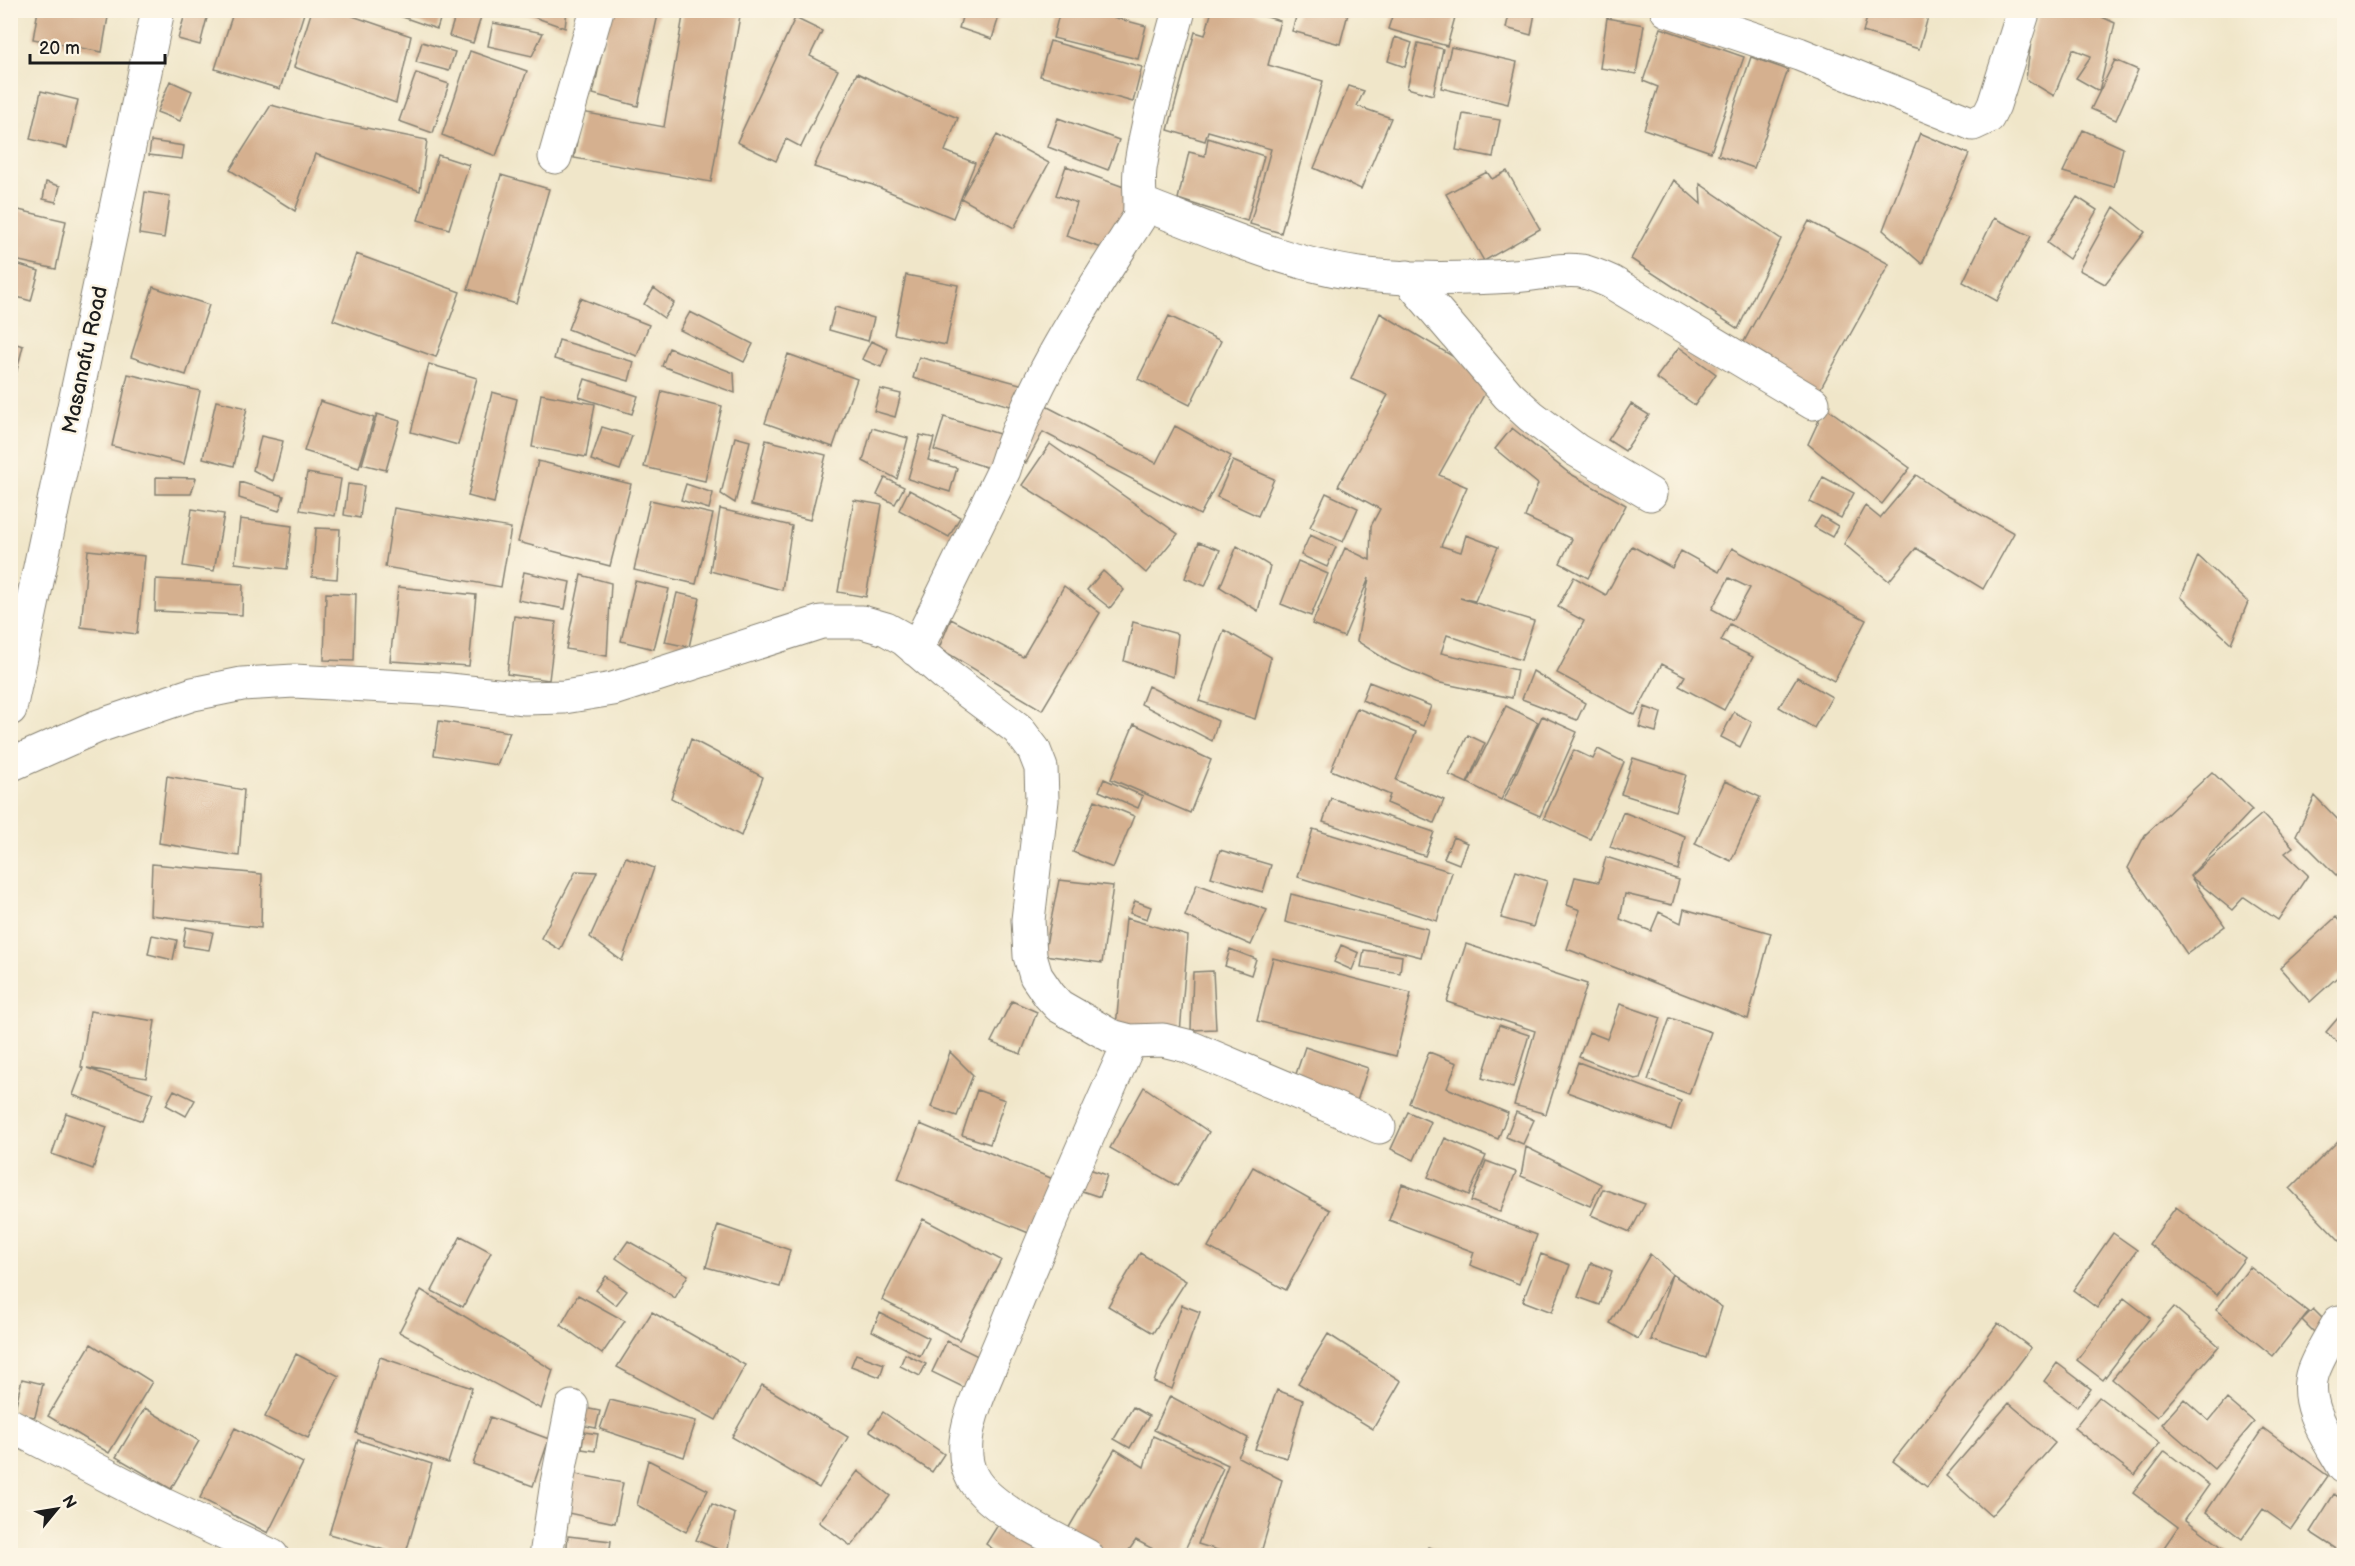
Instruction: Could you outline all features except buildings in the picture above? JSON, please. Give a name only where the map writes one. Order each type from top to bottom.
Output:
[{"type":"street","name":"Masanafu Road","points":[[10,709],[159,10]]},
{"type":"street","points":[[555,157],[597,10]]},
{"type":"street","points":[[916,650],[1004,470],[1032,394],[1139,218],[1140,165],[1179,10]]},
{"type":"street","points":[[1667,10],[1799,54],[1973,124],[1988,117],[1994,105],[2024,10]]},
{"type":"street","points":[[1141,203],[1257,248],[1306,263],[1367,275],[1456,278],[1514,276],[1557,271],[1581,272],[1611,282],[1813,403]]},
{"type":"street","points":[[1407,277],[1508,395],[1531,416],[1576,450],[1650,494]]},
{"type":"street","points":[[10,765],[96,727],[193,694],[242,684],[294,681],[440,689],[525,698],[564,697],[613,690],[821,622],[862,622],[886,628],[904,639],[981,704],[1018,729],[1034,750],[1041,768],[1042,800],[1028,920],[1030,956],[1036,976],[1059,1006],[1111,1036],[1130,1041],[1163,1040],[1187,1046],[1379,1128]]},
{"type":"street","points":[[1087,1556],[998,1505],[978,1488],[966,1459],[966,1442],[977,1403],[1021,1292],[1130,1041]]},
{"type":"street","points":[[2339,1322],[2313,1372],[2310,1384],[2316,1416],[2344,1467]]},
{"type":"street","points":[[546,1556],[572,1407]]},
{"type":"street","points":[[10,1425],[164,1505],[272,1556]]}]
